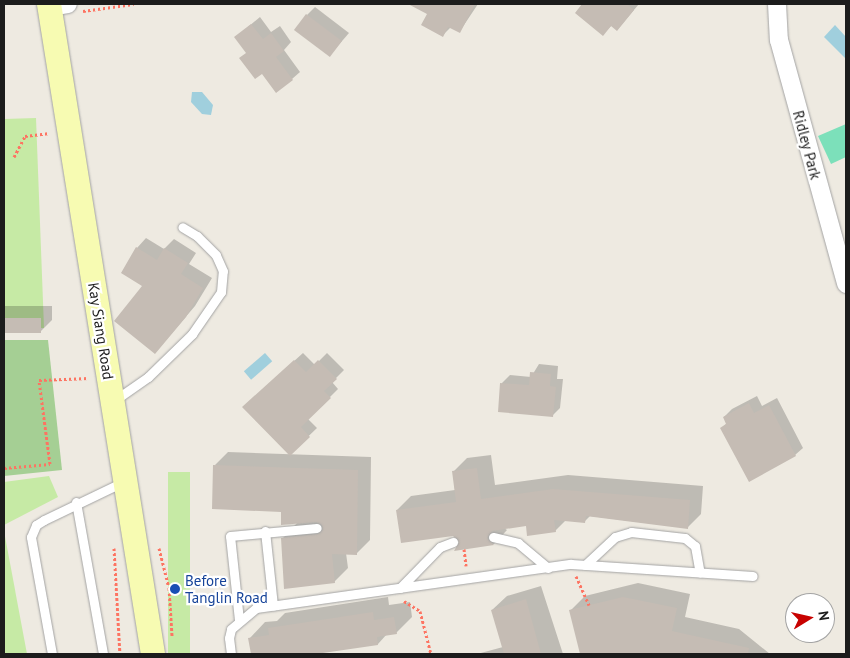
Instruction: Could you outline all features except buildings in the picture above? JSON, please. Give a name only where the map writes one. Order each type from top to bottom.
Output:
[{"type":"street","name":"Ridley Park","points":[[777,4],[778,40],[846,284]]},
{"type":"street","name":"Kay Siang Road","points":[[61,7],[112,402],[153,654]]},
{"type":"lane","points":[[112,402],[148,376],[192,334],[221,292],[223,271],[216,255],[198,236],[182,227]]},
{"type":"lane","points":[[52,654],[31,537],[36,525],[76,502],[125,481]]},
{"type":"lane","points":[[76,502],[103,654]]},
{"type":"lane","points":[[239,620],[230,536],[265,531],[316,528]]},
{"type":"lane","points":[[265,531],[273,606]]},
{"type":"lane","points":[[585,565],[615,536],[631,532],[685,538],[695,546],[700,573]]},
{"type":"lane","points":[[493,537],[518,543],[548,568]]},
{"type":"lane","points":[[400,588],[440,547],[452,542]]},
{"type":"lane","points":[[231,654],[228,638],[239,620],[256,608],[571,564],[753,576]]},
{"type":"path","points":[[61,7],[134,4]]},
{"type":"path","points":[[14,157],[25,136],[48,133]]},
{"type":"path","points":[[4,468],[50,464],[40,380],[92,378]]},
{"type":"path","points":[[571,564],[589,605]]},
{"type":"path","points":[[404,601],[420,612],[431,654]]},
{"type":"green space","points":[[36,118],[44,328],[4,328],[4,119]]},
{"type":"green space","points":[[846,124],[846,157],[831,164],[818,136]]},
{"type":"green space","points":[[4,340],[48,340],[62,470],[4,476]]},
{"type":"green space","points":[[168,472],[190,472],[190,654],[168,654]]},
{"type":"green space","points":[[49,476],[58,497],[4,525],[4,482]]},
{"type":"green space","points":[[4,531],[27,654],[4,654]]},
{"type":"water","points":[[835,25],[846,37],[846,59],[824,37]]},
{"type":"water","points":[[192,92],[202,92],[213,105],[211,115],[202,114],[191,102]]},
{"type":"water","points":[[265,353],[272,361],[251,380],[244,371]]},
{"type":"place","name":"Before Tanglin Road","points":[[175,589]]}]
